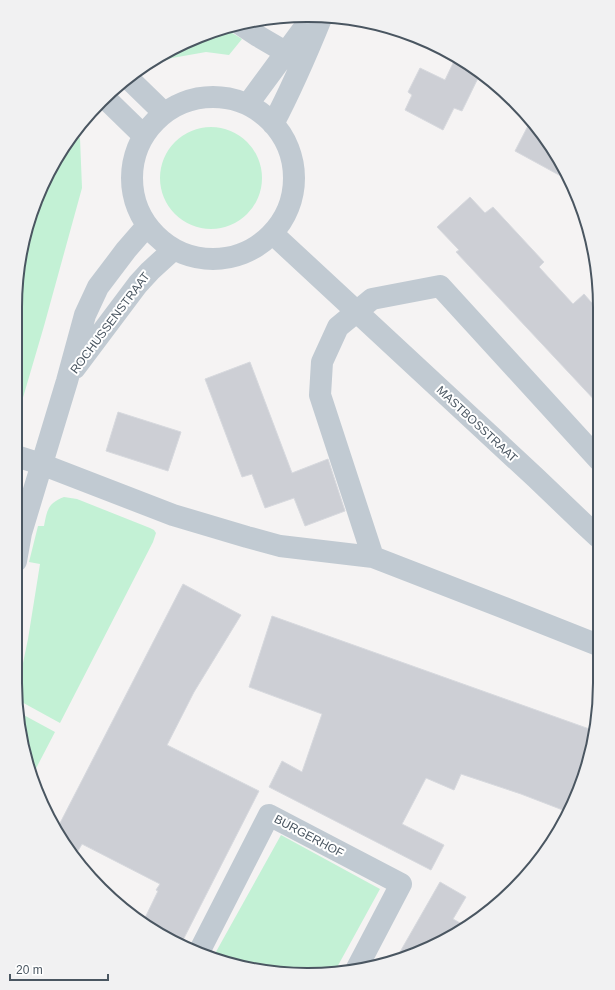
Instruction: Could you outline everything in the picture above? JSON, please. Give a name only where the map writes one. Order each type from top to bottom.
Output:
[{"type":"street","points":[[273,124],[288,96],[295,58],[310,22]]},
{"type":"street","points":[[248,104],[295,58],[318,23]]},
{"type":"street","points":[[249,30],[295,58]]},
{"type":"street","points":[[132,82],[164,113]]},
{"type":"street","points":[[205,97],[227,98],[248,104],[273,124],[286,142],[292,158],[294,183],[289,207],[273,234],[248,252],[231,258],[213,260],[192,258],[173,250],[158,240],[146,227],[132,196],[131,180],[134,156],[144,135],[164,113],[183,102],[205,97]]},
{"type":"street","points":[[110,102],[144,135]]},
{"type":"street","name":"ROCHUSSENSTRAAT","points":[[22,530],[85,314],[98,287],[126,250],[146,227]]},
{"type":"street","name":"MASTBOSSTRAAT","points":[[273,234],[593,532]]},
{"type":"street","name":"ROCHUSSENSTRAAT","points":[[66,381],[138,284],[173,250]]},
{"type":"street","points":[[373,557],[320,394],[322,362],[338,327],[372,299],[440,286],[593,453]]},
{"type":"street","points":[[22,458],[173,516],[280,546],[373,557],[593,643]]},
{"type":"street","name":"BURGERHOF","points":[[201,947],[268,815],[401,884],[359,964]]},
{"type":"green space","points":[[232,33],[242,39],[229,55],[206,52],[172,58],[163,61],[181,51],[216,37]]},
{"type":"green space","points":[[211,127],[230,131],[247,142],[258,159],[262,178],[258,197],[247,214],[230,225],[211,229],[192,225],[175,214],[164,197],[160,178],[164,159],[175,142],[192,131]]},
{"type":"green space","points":[[79,137],[82,188],[22,401],[22,308],[24,270],[27,252],[37,216],[51,181]]},
{"type":"green space","points":[[64,497],[77,499],[150,528],[156,533],[153,542],[60,723],[23,703],[22,682],[22,668],[40,564],[29,562],[38,526],[44,526],[49,508],[59,499]]},
{"type":"green space","points":[[24,715],[55,732],[36,769],[27,738]]},
{"type":"green space","points":[[281,835],[380,889],[338,966],[308,968],[270,966],[252,963],[215,953]]},
{"type":"building","points":[[454,62],[478,79],[462,111],[454,108],[443,130],[405,110],[412,95],[408,92],[420,68],[445,80]]},
{"type":"building","points":[[528,126],[545,149],[561,176],[515,151]]},
{"type":"building","points":[[470,197],[485,213],[493,207],[544,262],[539,267],[573,304],[584,294],[593,304],[593,399],[456,252],[459,250],[437,227]]},
{"type":"building","points":[[250,362],[292,473],[328,459],[345,511],[305,526],[294,498],[265,508],[252,474],[242,477],[205,379]]},
{"type":"building","points":[[118,412],[181,432],[168,471],[106,451]]},
{"type":"building","points":[[183,584],[241,615],[194,692],[167,745],[259,791],[183,940],[145,917],[158,891],[156,890],[160,884],[82,844],[78,851],[60,824]]},
{"type":"building","points":[[272,616],[589,729],[578,774],[563,810],[461,774],[454,790],[426,778],[402,824],[444,845],[431,870],[269,787],[282,761],[302,772],[322,714],[249,687]]},
{"type":"building","points":[[440,882],[466,897],[453,919],[461,923],[434,939],[400,953]]}]
